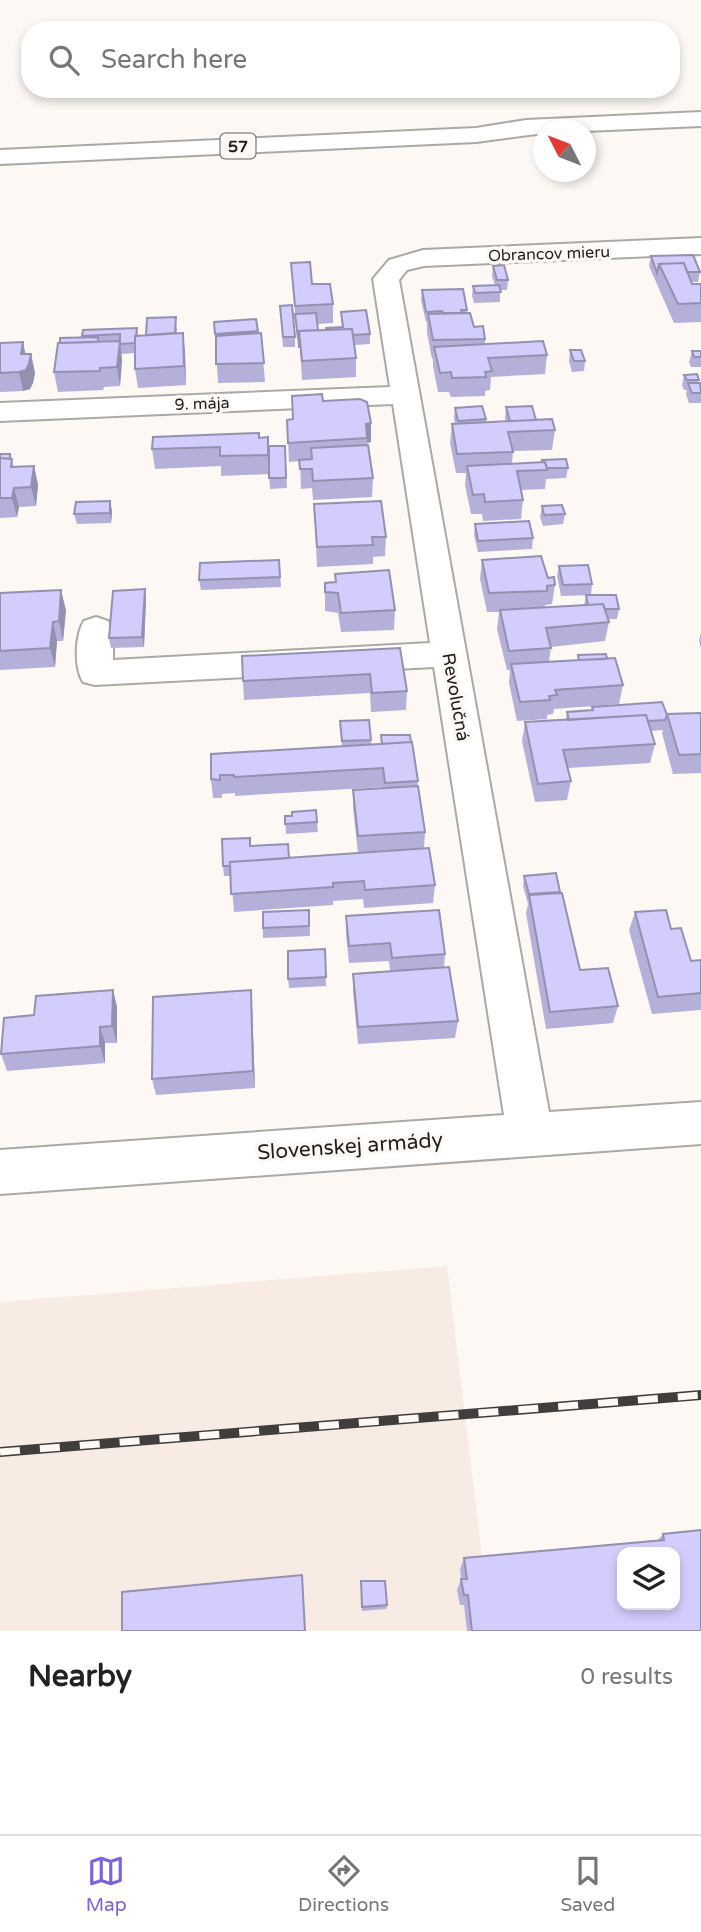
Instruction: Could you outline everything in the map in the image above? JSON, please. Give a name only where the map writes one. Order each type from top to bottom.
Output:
[{"type":"street","name":"57","points":[[476,135],[526,127],[701,119]]},
{"type":"street","points":[[596,136],[701,131]]},
{"type":"street","name":"57","points":[[0,157],[476,135],[533,138]]},
{"type":"street","name":"Obrancov mieru","points":[[398,265],[423,258],[701,246]]},
{"type":"street","name":"Revolučná","points":[[398,265],[386,279],[530,1133]]},
{"type":"street","name":"9. mája","points":[[0,412],[405,395]]},
{"type":"street","points":[[96,629],[95,673],[448,654]]},
{"type":"street","name":"Slovenskej armády","points":[[0,1172],[701,1123]]},
{"type":"shaded area","points":[[447,1266],[491,1631],[0,1631],[0,1302]]},
{"type":"building","points":[[693,255],[700,272],[687,272],[684,263],[659,264],[657,273],[651,256]]},
{"type":"building","points":[[310,262],[312,284],[330,284],[333,304],[295,306],[291,263]]},
{"type":"building","points":[[684,263],[692,284],[701,284],[701,303],[678,304],[659,264]]},
{"type":"building","points":[[504,265],[508,280],[497,280],[493,266]]},
{"type":"building","points":[[499,285],[501,292],[475,293],[473,286]]},
{"type":"building","points":[[463,289],[467,310],[461,310],[462,313],[426,312],[422,290]]},
{"type":"building","points":[[292,305],[295,337],[283,337],[280,306]]},
{"type":"building","points":[[366,310],[370,334],[353,335],[352,329],[326,330],[343,327],[341,312]]},
{"type":"building","points":[[316,313],[318,330],[299,331],[298,338],[295,314]]},
{"type":"building","points":[[470,313],[474,327],[483,326],[485,339],[433,340],[428,314]]},
{"type":"building","points":[[176,317],[175,333],[146,335],[147,318]]},
{"type":"building","points":[[256,319],[258,331],[215,334],[214,322]]},
{"type":"building","points":[[137,328],[135,343],[120,344],[120,334],[82,336],[83,330]]},
{"type":"building","points":[[352,329],[356,358],[302,361],[299,331]]},
{"type":"building","points":[[183,333],[184,366],[135,369],[135,336]]},
{"type":"building","points":[[261,333],[264,363],[216,364],[216,336]]},
{"type":"building","points":[[98,337],[98,342],[60,343],[60,338]]},
{"type":"building","points":[[120,341],[117,367],[100,368],[100,371],[54,372],[58,343]]},
{"type":"building","points":[[543,341],[547,355],[488,358],[492,371],[485,372],[486,377],[452,378],[451,372],[440,373],[434,347]]},
{"type":"building","points":[[23,342],[21,354],[31,354],[26,370],[0,373],[0,343]]},
{"type":"building","points":[[570,350],[581,350],[585,361],[574,361]]},
{"type":"building","points":[[692,351],[701,351],[701,357],[694,357]]},
{"type":"building","points":[[697,374],[699,380],[687,380],[684,375]]},
{"type":"building","points":[[688,383],[700,383],[701,393],[692,393]]},
{"type":"building","points":[[322,394],[323,401],[360,399],[367,402],[371,423],[366,424],[367,438],[288,443],[287,420],[293,419],[292,396]]},
{"type":"building","points":[[482,406],[486,419],[458,421],[455,408]]},
{"type":"building","points":[[532,406],[536,420],[510,421],[506,407]]},
{"type":"building","points":[[552,419],[555,430],[508,432],[513,452],[457,454],[452,424]]},
{"type":"building","points":[[259,433],[259,438],[268,437],[268,455],[220,456],[220,447],[152,449],[153,437]]},
{"type":"building","points":[[368,445],[373,478],[313,481],[312,469],[300,469],[299,460],[312,459],[311,448]]},
{"type":"building","points":[[269,446],[285,446],[286,478],[269,478]]},
{"type":"building","points":[[0,454],[10,454],[10,459],[0,458]]},
{"type":"building","points":[[0,458],[12,459],[11,467],[34,466],[31,487],[14,488],[12,498],[0,498]]},
{"type":"building","points":[[566,459],[568,468],[547,468],[542,460]]},
{"type":"building","points":[[545,462],[547,470],[517,471],[523,500],[485,502],[484,494],[473,495],[467,466]]},
{"type":"building","points":[[110,501],[110,513],[74,514],[76,502]]},
{"type":"building","points":[[381,501],[386,537],[372,537],[373,545],[317,547],[314,504]]},
{"type":"building","points":[[562,505],[565,514],[544,515],[542,506]]},
{"type":"building","points":[[529,521],[533,538],[478,541],[475,524]]},
{"type":"building","points":[[541,556],[548,578],[554,577],[555,585],[547,586],[547,591],[489,593],[482,560]]},
{"type":"building","points":[[279,560],[280,577],[199,580],[200,563]]},
{"type":"building","points":[[588,565],[592,584],[563,585],[559,566]]},
{"type":"building","points":[[389,570],[395,610],[341,613],[338,593],[325,592],[325,583],[336,582],[335,574]]},
{"type":"building","points":[[145,589],[142,637],[109,638],[113,591]]},
{"type":"building","points":[[61,590],[59,621],[53,622],[50,648],[0,651],[0,593]]},
{"type":"building","points":[[586,595],[616,595],[619,609],[605,609],[603,604],[588,605]]},
{"type":"building","points":[[603,604],[609,622],[546,628],[551,648],[509,651],[500,610]]},
{"type":"building","points":[[400,648],[407,691],[372,693],[370,674],[243,681],[242,656]]},
{"type":"building","points":[[606,654],[607,659],[579,660],[578,655]]},
{"type":"building","points":[[615,658],[623,685],[555,690],[557,695],[549,696],[550,700],[520,702],[511,664]]},
{"type":"building","points":[[662,702],[667,715],[665,720],[648,721],[646,715],[569,720],[567,712],[593,710],[592,707]]},
{"type":"building","points":[[701,713],[701,754],[679,755],[667,714]]},
{"type":"building","points":[[646,715],[655,744],[563,750],[571,781],[538,784],[525,722]]},
{"type":"building","points":[[369,720],[371,740],[342,741],[340,721]]},
{"type":"building","points":[[381,735],[410,735],[411,742],[382,744]]},
{"type":"building","points":[[412,742],[418,781],[385,783],[383,768],[234,777],[220,775],[220,780],[211,779],[211,754]]},
{"type":"building","points":[[418,786],[425,832],[358,836],[353,790]]},
{"type":"building","points":[[316,810],[317,822],[285,824],[285,816],[292,816],[292,812]]},
{"type":"building","points":[[250,838],[250,846],[288,844],[289,858],[230,862],[230,866],[223,866],[222,839]]},
{"type":"building","points":[[429,848],[435,885],[365,890],[364,881],[333,883],[333,887],[231,894],[230,862]]},
{"type":"building","points":[[556,873],[560,892],[529,894],[524,876]]},
{"type":"building","points":[[562,893],[580,970],[608,968],[618,1006],[550,1012],[529,895]]},
{"type":"building","points":[[309,910],[309,926],[263,928],[263,912]]},
{"type":"building","points":[[439,910],[445,954],[392,958],[390,943],[349,946],[346,916]]},
{"type":"building","points":[[666,910],[671,929],[681,928],[691,961],[701,960],[701,993],[658,997],[635,912]]},
{"type":"building","points":[[325,949],[326,977],[288,979],[288,951]]},
{"type":"building","points":[[449,967],[458,1021],[358,1027],[353,974]]},
{"type":"building","points":[[113,990],[112,1026],[100,1027],[100,1046],[1,1054],[4,1018],[34,1015],[36,996]]},
{"type":"building","points":[[251,990],[253,1071],[152,1079],[153,997]]},
{"type":"building","points":[[701,1530],[701,1631],[472,1631],[468,1595],[464,1595],[461,1579],[467,1579],[464,1558],[664,1540],[663,1534]]},
{"type":"building","points":[[302,1575],[305,1631],[122,1631],[122,1592]]},
{"type":"building","points":[[361,1581],[385,1581],[387,1605],[362,1607]]},
{"type":"railway","points":[[0,1452],[701,1395]]}]
